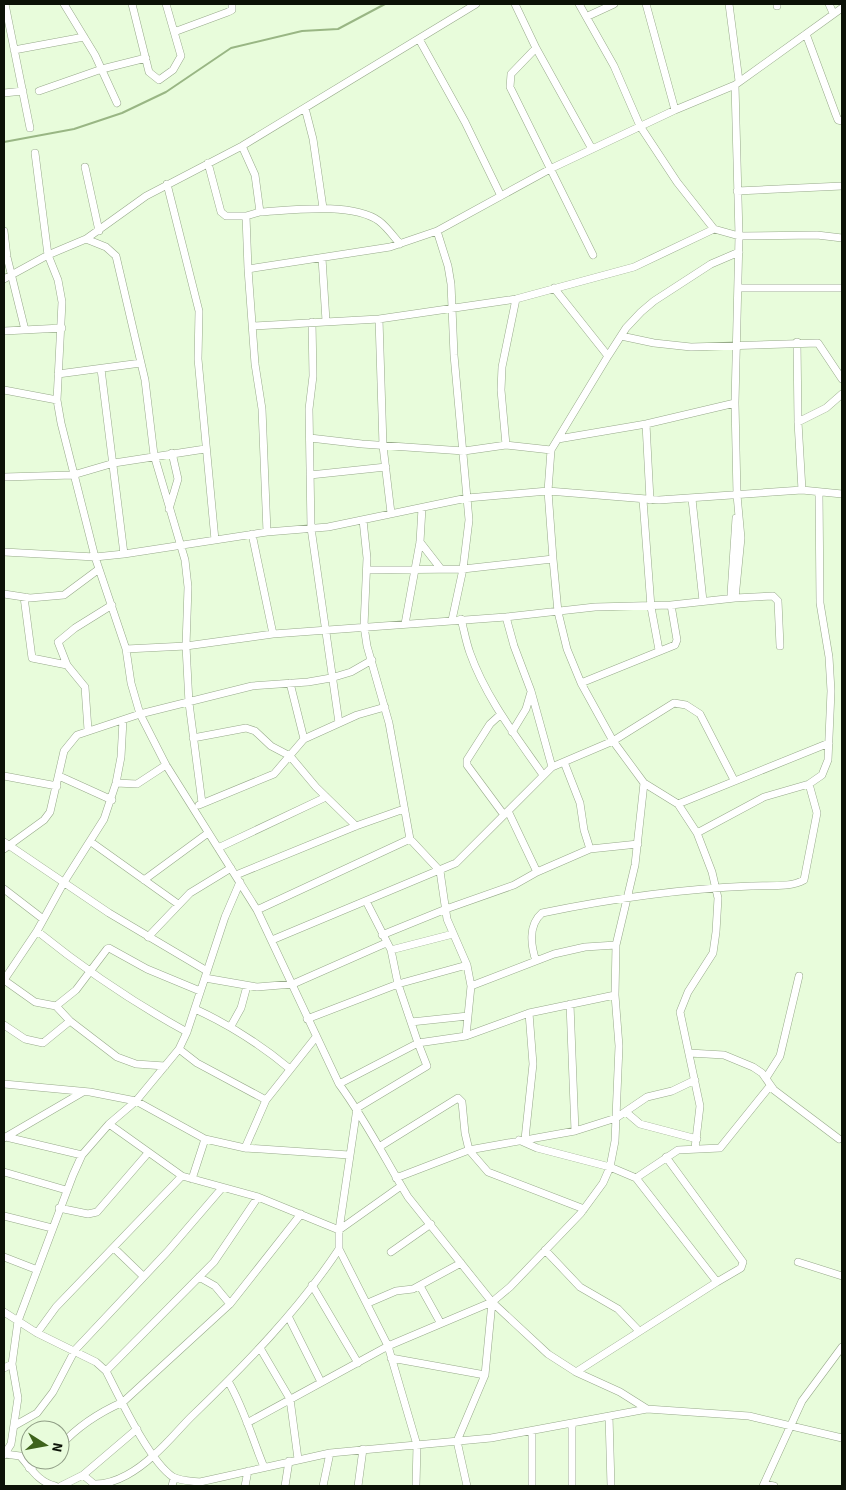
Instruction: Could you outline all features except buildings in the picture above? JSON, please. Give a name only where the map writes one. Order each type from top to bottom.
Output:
[{"type":"street","points":[[5,4],[7,32],[14,50],[30,128]]},
{"type":"street","points":[[64,4],[102,69],[117,103]]},
{"type":"street","points":[[132,4],[149,72],[153,77],[164,78],[173,70],[181,56],[166,4]]},
{"type":"street","points":[[174,32],[228,12],[232,10],[232,4]]},
{"type":"street","points":[[4,279],[13,276],[48,255],[86,239],[127,209],[167,184],[242,146],[476,4]]},
{"type":"street","points":[[515,4],[536,48],[592,149]]},
{"type":"street","points":[[579,4],[588,16],[614,66],[640,126],[677,182],[714,229],[739,236],[772,234],[842,238]]},
{"type":"street","points":[[588,16],[614,4]]},
{"type":"street","points":[[646,4],[675,110]]},
{"type":"street","points":[[729,4],[737,83],[739,236],[739,288],[734,404],[737,495],[741,538],[733,598]]},
{"type":"street","points":[[829,4],[833,13]]},
{"type":"street","points":[[248,270],[400,244],[437,231],[552,168],[737,83],[842,8]]},
{"type":"street","points":[[806,34],[838,120],[842,121]]},
{"type":"street","points":[[14,50],[84,37]]},
{"type":"street","points":[[420,39],[465,122],[501,196]]},
{"type":"street","points":[[536,48],[511,74],[510,86],[552,168],[593,256]]},
{"type":"street","points":[[39,91],[102,69],[146,58]]},
{"type":"street","points":[[4,93],[23,91]]},
{"type":"street","points":[[305,108],[313,139],[323,208]]},
{"type":"street","points":[[242,146],[255,175],[260,212]]},
{"type":"street","points":[[35,153],[48,255],[60,291],[62,328],[57,400],[73,475],[95,556],[126,648],[131,682],[140,714],[166,765],[257,910],[339,1084],[357,1108],[401,1186],[492,1302],[548,1354],[576,1372],[620,1392],[647,1409]]},
{"type":"street","points":[[208,163],[221,212],[226,216],[246,216],[260,212],[323,208],[350,212],[377,219],[400,244]]},
{"type":"street","points":[[85,168],[99,230]]},
{"type":"street","points":[[167,184],[199,311],[198,359],[215,540]]},
{"type":"street","points":[[737,191],[842,186]]},
{"type":"street","points":[[246,216],[255,364],[262,409],[267,532]]},
{"type":"street","points":[[254,326],[379,319],[452,307],[516,300],[634,267],[714,229]]},
{"type":"street","points":[[4,231],[7,257],[25,330]]},
{"type":"street","points":[[437,231],[448,266],[454,355],[464,451],[469,535],[452,620]]},
{"type":"street","points":[[86,239],[106,246],[116,256],[141,363],[154,456],[182,546],[188,587],[186,646],[189,703],[202,803]]},
{"type":"street","points":[[695,1148],[700,1106],[680,1012],[688,992],[713,953],[718,910],[716,886],[697,833],[678,804],[644,783],[613,741],[581,683],[567,649],[558,612],[548,491],[551,450],[608,356],[640,312],[654,300],[711,264],[739,252]]},
{"type":"street","points":[[322,258],[326,321]]},
{"type":"street","points":[[554,288],[608,356]]},
{"type":"street","points":[[739,288],[842,288]]},
{"type":"street","points":[[506,446],[501,390],[502,367],[516,300]]},
{"type":"street","points":[[379,319],[383,446],[390,513]]},
{"type":"street","points":[[312,322],[313,376],[309,409],[311,528],[327,630],[331,678],[340,723]]},
{"type":"street","points":[[4,331],[62,328]]},
{"type":"street","points":[[621,336],[654,343],[691,347],[797,342],[818,343],[842,379]]},
{"type":"street","points":[[797,342],[798,422],[802,490]]},
{"type":"street","points":[[58,374],[141,363]]},
{"type":"street","points":[[102,369],[124,554]]},
{"type":"street","points":[[4,390],[57,400]]},
{"type":"street","points":[[798,422],[826,408],[842,394]]},
{"type":"street","points":[[558,439],[646,424],[734,404]]},
{"type":"street","points":[[646,424],[646,500],[651,606],[659,650]]},
{"type":"street","points":[[310,438],[383,446],[464,451],[506,446],[551,450]]},
{"type":"street","points":[[4,477],[73,475],[114,463],[205,449]]},
{"type":"street","points":[[169,509],[178,479],[172,453]]},
{"type":"street","points":[[310,475],[386,467]]},
{"type":"street","points":[[4,552],[95,556],[124,554],[252,534],[363,520],[466,498],[548,491],[646,500],[692,499],[802,490],[842,494]]},
{"type":"street","points":[[697,833],[764,797],[810,784],[822,775],[825,769],[829,743],[831,691],[829,657],[820,603],[819,492]]},
{"type":"street","points":[[692,499],[696,550],[704,602]]},
{"type":"street","points":[[405,624],[420,542],[422,508]]},
{"type":"street","points":[[363,520],[367,570],[364,626],[367,646],[385,707],[410,839],[440,871],[446,909],[453,934],[467,965],[471,986],[466,1036]]},
{"type":"street","points":[[252,534],[273,634]]},
{"type":"street","points":[[420,542],[441,569]]},
{"type":"street","points":[[367,570],[463,569],[553,559]]},
{"type":"street","points":[[4,594],[50,598],[64,595],[99,569]]},
{"type":"street","points":[[24,597],[32,658],[67,665]]},
{"type":"street","points":[[126,648],[186,646],[273,634],[364,626],[506,617],[595,608],[671,605],[733,598],[777,598],[780,646]]},
{"type":"street","points":[[88,730],[85,687],[67,665],[58,645],[59,640],[112,605]]},
{"type":"street","points":[[581,683],[677,642],[671,605]]},
{"type":"street","points":[[506,617],[514,646],[531,691],[552,767]]},
{"type":"street","points":[[461,619],[469,652],[501,714],[543,775]]},
{"type":"street","points":[[372,660],[351,672],[331,678],[252,686],[140,714],[88,730],[69,742],[64,751],[50,812],[44,820],[5,846],[64,882],[206,975],[247,986],[266,987],[293,984],[386,943]]},
{"type":"street","points":[[290,683],[304,739]]},
{"type":"street","points":[[512,732],[526,709],[531,691]]},
{"type":"street","points":[[272,940],[440,871],[464,856],[552,767],[613,741],[674,703],[686,705],[696,711],[704,721],[734,780]]},
{"type":"street","points":[[192,807],[269,776],[290,756],[304,739],[340,723],[385,707]]},
{"type":"street","points":[[501,714],[490,724],[467,760],[467,765],[506,813],[537,872]]},
{"type":"street","points":[[123,720],[121,757],[112,800],[91,842],[64,882],[37,931],[4,980],[35,1002],[56,1006],[70,1021],[116,1057],[136,1064],[165,1066]]},
{"type":"street","points":[[193,738],[246,728],[256,732],[271,746],[290,756],[326,797],[356,826]]},
{"type":"street","points":[[678,804],[829,743]]},
{"type":"street","points":[[564,762],[580,803],[584,830],[590,850]]},
{"type":"street","points":[[116,783],[137,784],[166,765]]},
{"type":"street","points":[[4,776],[57,786]]},
{"type":"street","points":[[59,776],[112,800]]},
{"type":"street","points":[[247,1423],[388,1346],[440,1322],[492,1302],[584,1209],[603,1183],[610,1167],[616,1141],[619,1046],[615,995],[616,945],[638,844],[644,783]]},
{"type":"street","points":[[536,961],[531,940],[539,914],[627,896],[716,886],[782,885],[804,880],[817,813],[810,784]]},
{"type":"street","points":[[218,848],[326,797]]},
{"type":"street","points":[[148,937],[190,893],[233,872],[404,810]]},
{"type":"street","points":[[144,880],[208,833]]},
{"type":"street","points":[[257,910],[410,839]]},
{"type":"street","points":[[91,842],[178,904]]},
{"type":"street","points":[[382,935],[446,909],[514,885],[537,872],[590,850],[638,844]]},
{"type":"street","points":[[20,1456],[4,1454],[11,1444],[18,1398],[12,1364],[18,1321],[35,1269],[82,1155],[108,1124],[136,1101],[178,1049],[187,1032],[225,917],[240,882]]},
{"type":"street","points":[[4,889],[43,919]]},
{"type":"street","points":[[366,901],[391,950],[398,984],[427,1066],[357,1108],[339,1230],[339,1249],[368,1302],[388,1346],[417,1445],[416,1486]]},
{"type":"street","points":[[37,931],[130,1000],[187,1032]]},
{"type":"street","points":[[391,950],[453,934]]},
{"type":"street","points":[[471,986],[536,961],[585,947],[616,945]]},
{"type":"street","points":[[56,1006],[76,990],[109,948],[146,969],[200,991]]},
{"type":"street","points":[[307,1019],[398,984],[467,965]]},
{"type":"street","points":[[766,1078],[780,1056],[798,976]]},
{"type":"street","points":[[231,1026],[241,1008],[247,986]]},
{"type":"street","points":[[339,1084],[418,1043],[441,1042],[466,1036],[529,1013],[615,995]]},
{"type":"street","points":[[570,1004],[575,1131]]},
{"type":"street","points":[[195,1009],[231,1026],[264,1047],[290,1069]]},
{"type":"street","points":[[522,1140],[533,1064],[529,1013]]},
{"type":"street","points":[[412,1022],[468,1016]]},
{"type":"street","points":[[4,1025],[25,1039],[43,1043],[70,1021]]},
{"type":"street","points":[[245,1148],[266,1100],[316,1037]]},
{"type":"street","points":[[178,1049],[196,1062],[266,1100]]},
{"type":"street","points":[[689,1053],[724,1056],[753,1067],[766,1078],[770,1086],[839,1140]]},
{"type":"street","points":[[396,1178],[470,1150],[575,1131],[616,1118],[647,1097],[672,1091],[695,1080]]},
{"type":"street","points":[[4,1084],[83,1092],[136,1101],[205,1139],[245,1148],[349,1155]]},
{"type":"street","points":[[636,1178],[678,1150],[695,1148],[712,1150],[726,1143],[770,1086]]},
{"type":"street","points":[[5,1137],[83,1092]]},
{"type":"street","points":[[379,1147],[456,1098],[462,1102],[465,1133],[470,1150],[482,1165],[495,1176],[584,1209]]},
{"type":"street","points":[[626,1112],[640,1124],[696,1139]]},
{"type":"street","points":[[108,1124],[148,1154],[182,1176],[258,1197],[339,1230]]},
{"type":"street","points":[[5,1137],[82,1155]]},
{"type":"street","points":[[192,1179],[205,1139]]},
{"type":"street","points":[[522,1140],[537,1148],[610,1167],[636,1178],[717,1282]]},
{"type":"street","points":[[59,1208],[88,1214],[97,1212],[148,1154]]},
{"type":"street","points":[[576,1372],[741,1268],[743,1262],[666,1157]]},
{"type":"street","points":[[4,1172],[66,1190]]},
{"type":"street","points":[[37,1333],[56,1307],[182,1176]]},
{"type":"street","points":[[339,1230],[401,1186]]},
{"type":"street","points":[[14,1426],[37,1413],[53,1392],[76,1350],[167,1252],[222,1188]]},
{"type":"street","points":[[106,1371],[214,1262],[258,1197]]},
{"type":"street","points":[[70,1436],[80,1425],[102,1411],[123,1402],[230,1304],[301,1214]]},
{"type":"street","points":[[4,1216],[52,1228]]},
{"type":"street","points":[[391,1252],[431,1224]]},
{"type":"street","points":[[114,1248],[143,1276]]},
{"type":"street","points":[[83,1475],[94,1484],[112,1481],[128,1474],[154,1456],[260,1348],[288,1316],[339,1249]]},
{"type":"street","points":[[545,1250],[580,1287],[618,1309],[639,1331]]},
{"type":"street","points":[[6,1260],[35,1269]]},
{"type":"street","points":[[798,1262],[842,1276]]},
{"type":"street","points":[[368,1302],[396,1291],[420,1286],[461,1263]]},
{"type":"street","points":[[199,1278],[215,1286],[230,1304]]},
{"type":"street","points":[[312,1285],[358,1363]]},
{"type":"street","points":[[420,1286],[440,1322]]},
{"type":"street","points":[[467,1486],[457,1441],[485,1374],[492,1302]]},
{"type":"street","points":[[4,1312],[37,1333],[76,1350],[106,1371],[137,1429],[154,1456],[174,1478],[200,1482],[330,1453],[363,1448],[491,1438],[647,1409],[749,1416],[842,1438]]},
{"type":"street","points":[[288,1316],[321,1382]]},
{"type":"street","points":[[774,1486],[763,1485],[790,1426],[810,1389],[842,1347]]},
{"type":"street","points":[[260,1348],[290,1399],[298,1459]]},
{"type":"street","points":[[391,1358],[485,1374]]},
{"type":"street","points":[[4,1368],[12,1364]]},
{"type":"street","points":[[228,1381],[241,1402],[264,1467]]},
{"type":"street","points":[[609,1416],[610,1486]]},
{"type":"street","points":[[572,1424],[572,1486]]},
{"type":"street","points":[[61,1486],[83,1475],[137,1429]]},
{"type":"street","points":[[532,1431],[532,1486]]},
{"type":"street","points":[[358,1486],[363,1448]]},
{"type":"street","points":[[323,1486],[330,1453]]},
{"type":"street","points":[[284,1486],[289,1461]]},
{"type":"street","points":[[31,1470],[46,1484],[55,1486]]},
{"type":"street","points":[[245,1486],[248,1471]]},
{"type":"street","points":[[172,1486],[174,1478]]},
{"type":"street","points":[[216,1486],[219,1478]]},
{"type":"waterway","points":[[4,142],[74,129],[122,113],[166,92],[231,48],[302,31],[338,29],[385,4]]}]
